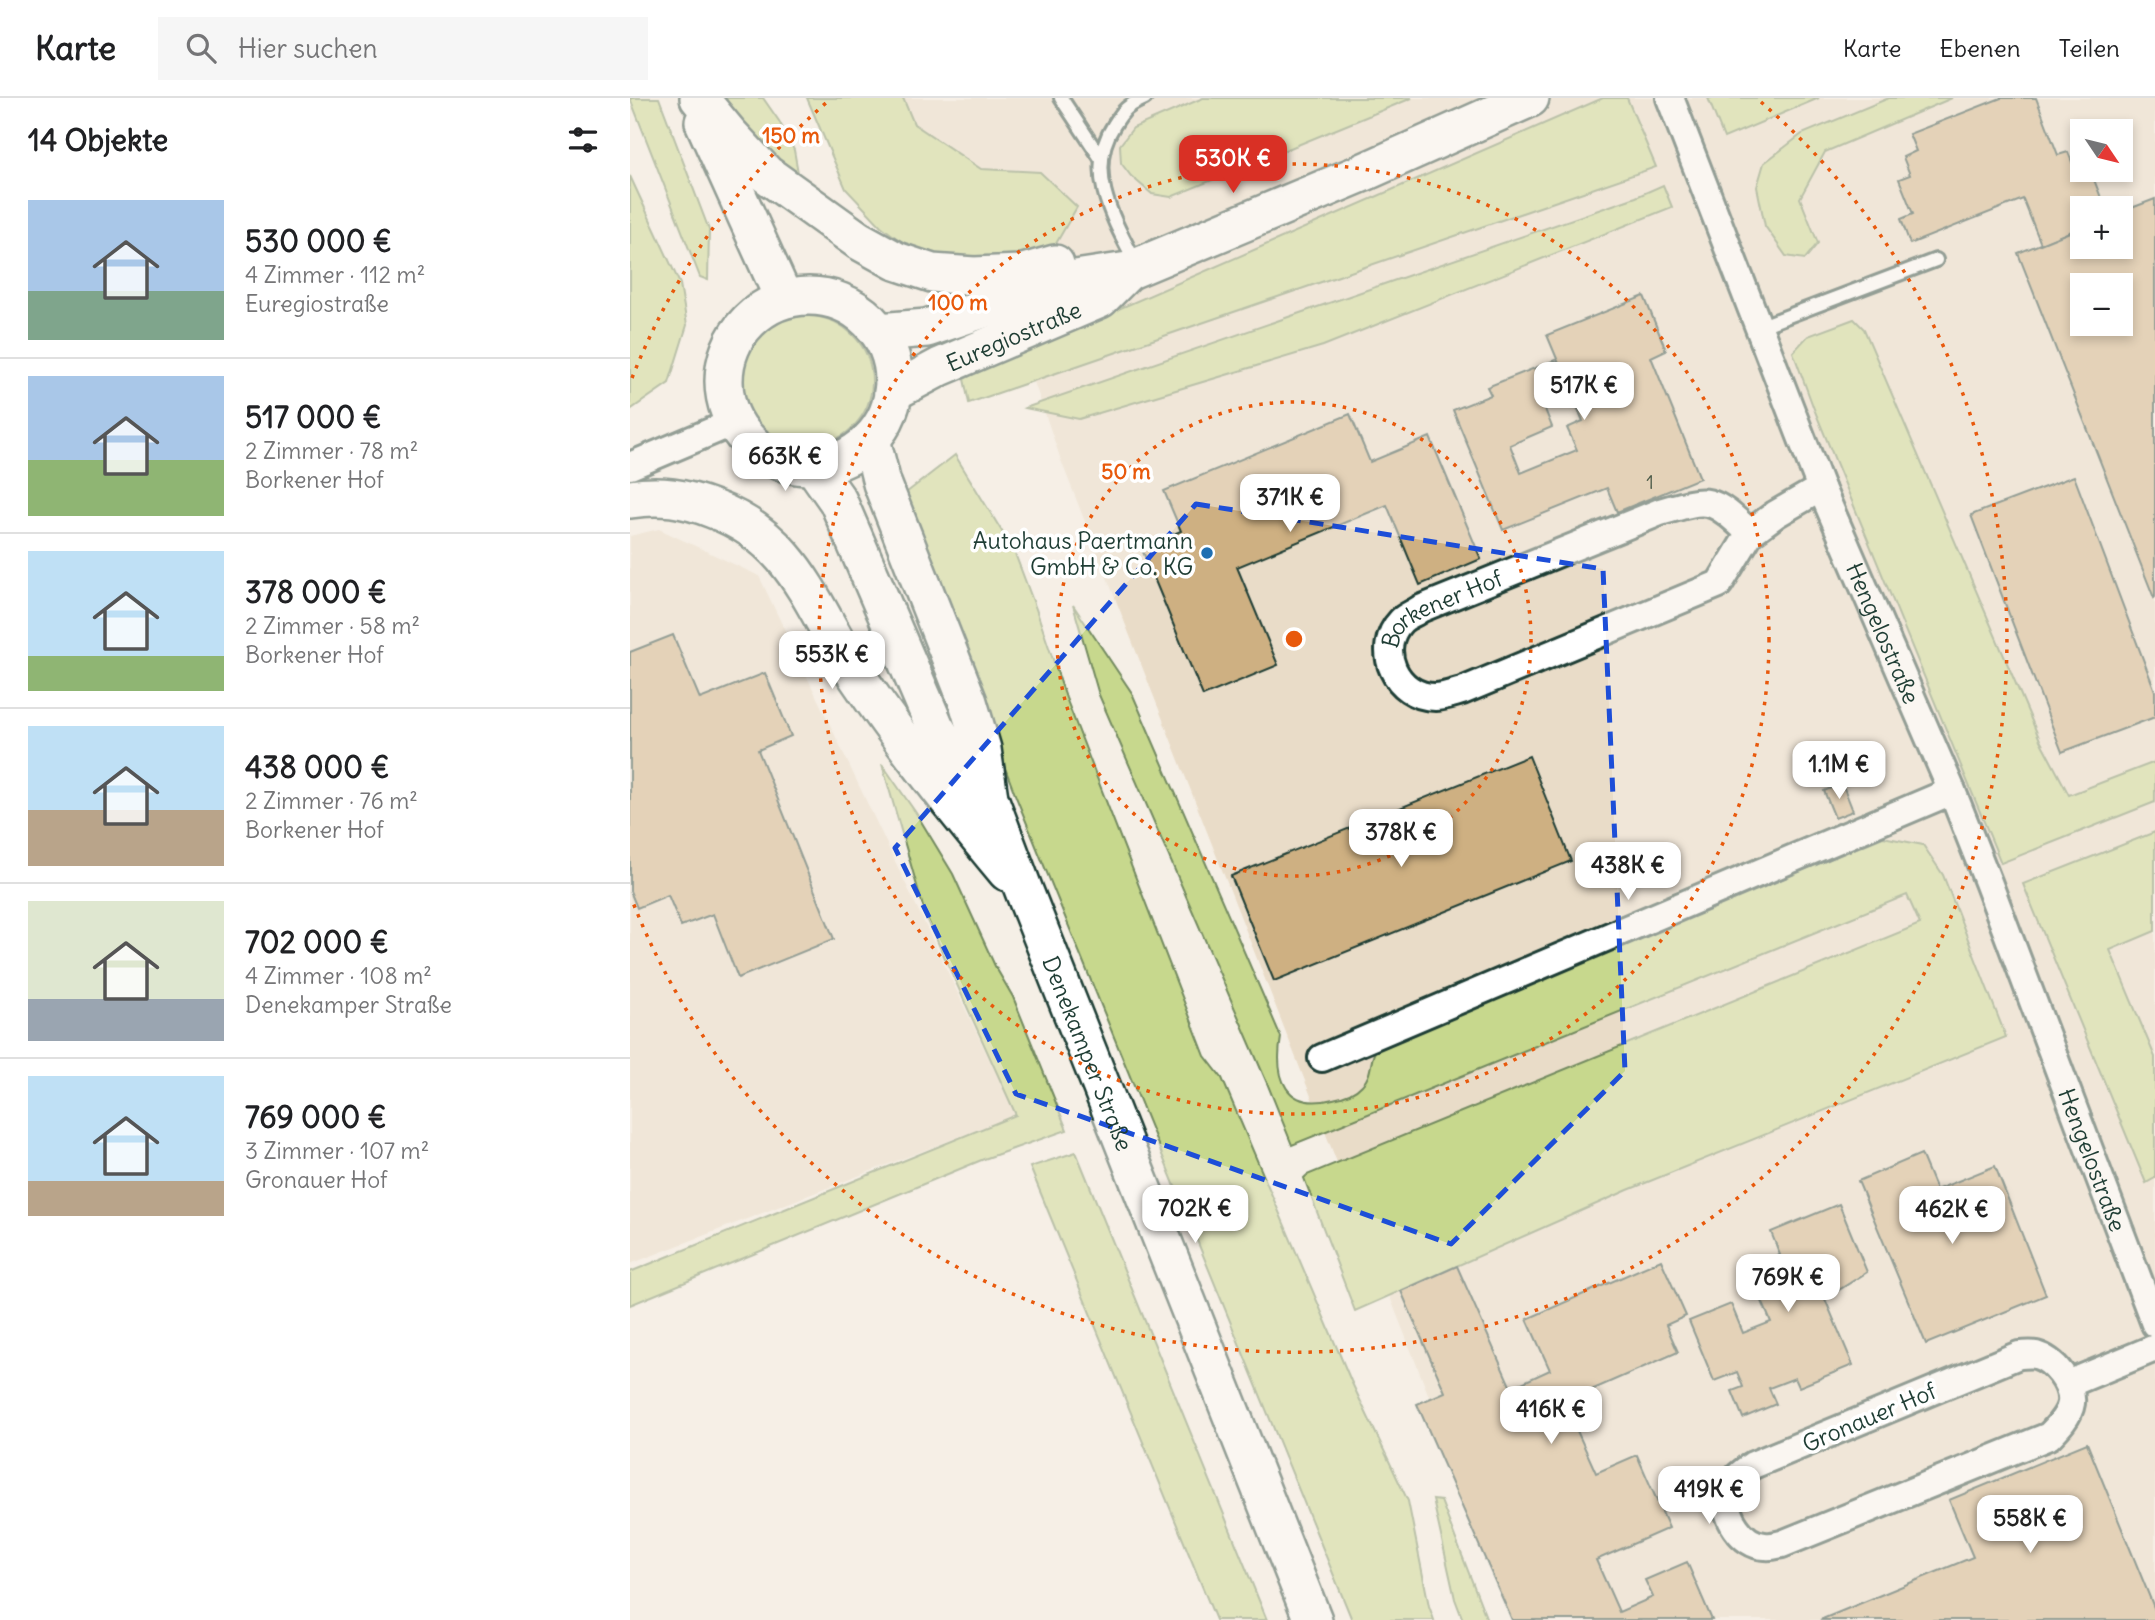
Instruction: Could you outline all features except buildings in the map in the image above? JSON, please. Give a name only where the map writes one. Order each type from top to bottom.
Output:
[{"type":"street","points":[[693,98],[784,299]]},
{"type":"street","points":[[699,98],[727,134],[766,174],[858,240],[896,261],[932,273],[974,276],[1020,274],[1066,261],[1133,269]]},
{"type":"street","name":"Euregiostraße","points":[[879,332],[926,328],[1069,280],[1133,269],[1362,173],[1530,98]]},
{"type":"street","name":"Hengelostraße","points":[[1670,98],[1821,488],[1952,790],[2155,1324]]},
{"type":"street","name":"Euregiostraße","points":[[893,392],[940,367],[1100,299],[1133,269]]},
{"type":"street","points":[[805,296],[826,298],[864,316],[879,332],[891,361],[893,392],[886,417],[871,439],[855,453],[814,467],[790,465],[767,456],[748,442],[734,422],[725,399],[723,374],[729,349],[743,328],[761,310],[784,299],[805,296]]},
{"type":"street","points":[[630,466],[734,422]]},
{"type":"street","name":"Denekamper Straße","points":[[871,439],[882,483],[968,702],[982,749],[989,798],[1313,1620]]},
{"type":"street","name":"Denekamper Straße","points":[[814,467],[838,501],[935,727],[956,761],[989,798]]},
{"type":"street","name":"Borkener Hof","points":[[1750,533],[1727,511],[1714,503],[1692,503],[1660,512],[1420,609],[1401,621],[1391,640],[1388,661],[1396,677],[1412,692],[1435,697],[1462,691],[1719,584],[1750,533],[1776,514],[1821,488]]},
{"type":"street","points":[[630,499],[663,496],[688,500],[736,517],[770,541],[798,574],[859,681],[951,804],[1024,891]]},
{"type":"street","points":[[1322,1058],[1952,790]]},
{"type":"street","points":[[2068,1384],[2155,1348]]},
{"type":"street","name":"Gronauer Hof","points":[[2019,1355],[2038,1355],[2054,1366],[2068,1384],[2071,1403],[2063,1422],[2049,1436],[1782,1544],[1766,1546],[1751,1543],[1735,1527],[1728,1511],[1727,1492],[1738,1475],[1753,1465],[2019,1355]]},
{"type":"lane","points":[[1061,98],[1100,158]]},
{"type":"lane","points":[[1133,269],[1111,213],[1102,179],[1100,158],[1105,138],[1126,106],[1145,98]]},
{"type":"lane","points":[[1759,327],[1936,260]]},
{"type":"highlighted area","points":[[1196,504],[1603,569],[1625,1071],[1451,1244],[1016,1094],[895,848]]},
{"type":"shaded area","points":[[863,98],[2155,98],[2155,1620],[1517,1620],[1062,463],[1022,347]]},
{"type":"shaded area","points":[[659,529],[759,576],[1016,1115],[630,1264],[630,536]]},
{"type":"green space","points":[[630,98],[659,98],[709,230],[708,280],[700,277]]},
{"type":"green space","points":[[726,98],[763,98],[794,150],[800,184],[734,118]]},
{"type":"green space","points":[[807,98],[903,98],[914,124],[981,169],[1040,172],[1077,207],[1046,261],[924,259],[881,226],[846,189]]},
{"type":"green space","points":[[1203,98],[1412,98],[1171,197],[1152,194],[1131,176],[1121,163],[1120,145],[1133,128]]},
{"type":"green space","points":[[1603,98],[1627,98],[1656,167],[969,403],[964,379],[992,364]]},
{"type":"green space","points":[[1708,98],[1819,98],[1724,138]]},
{"type":"green space","points":[[1889,98],[1952,98],[1825,152],[1800,198],[1818,243],[1805,259],[1786,256],[1765,226],[1757,187],[1764,163],[1802,134]]},
{"type":"green space","points":[[630,176],[680,284],[687,325],[669,383],[630,410]]},
{"type":"green space","points":[[1663,185],[1672,207],[1323,346],[1079,419],[1025,408],[1636,197]]},
{"type":"green space","points":[[807,316],[832,321],[853,335],[867,356],[872,381],[867,406],[853,427],[832,441],[807,446],[782,441],[761,427],[747,406],[742,381],[747,356],[761,335],[782,321]]},
{"type":"green space","points":[[1854,319],[1864,329],[2040,740],[2069,795],[2155,762],[2155,802],[2001,863],[1793,352],[1808,336]]},
{"type":"green space","points":[[955,455],[1014,551],[1066,698],[1205,1056],[1222,1078],[1351,1381],[1408,1501],[1434,1620],[1352,1620],[1016,797],[902,496]]},
{"type":"green space","points":[[1073,605],[1132,693],[1281,1037],[1279,1066],[1286,1088],[1304,1100],[1333,1099],[1356,1091],[1366,1081],[1373,1055],[1379,1046],[1883,837],[1923,845],[1943,875],[2006,1037],[1628,1190],[1355,1311],[1304,1178],[1307,1175],[1920,924],[1907,895],[1292,1145],[1099,695]]},
{"type":"green space","points":[[882,764],[953,874],[995,966],[1013,997],[1067,1130],[984,1159],[630,1305],[630,1272],[1016,1115],[925,914]]},
{"type":"green space","points":[[2155,832],[2155,931],[2110,950],[2155,1057],[2155,1178],[2146,1183],[2023,884]]},
{"type":"green space","points":[[1076,1152],[1267,1620],[1216,1620],[1030,1167]]},
{"type":"green space","points":[[1433,1500],[1441,1501],[1487,1620],[1463,1620],[1455,1599]]},
{"type":"place","name":"Autohaus Paertmann GmbH & Co. KG","points":[[1207,553]]}]
